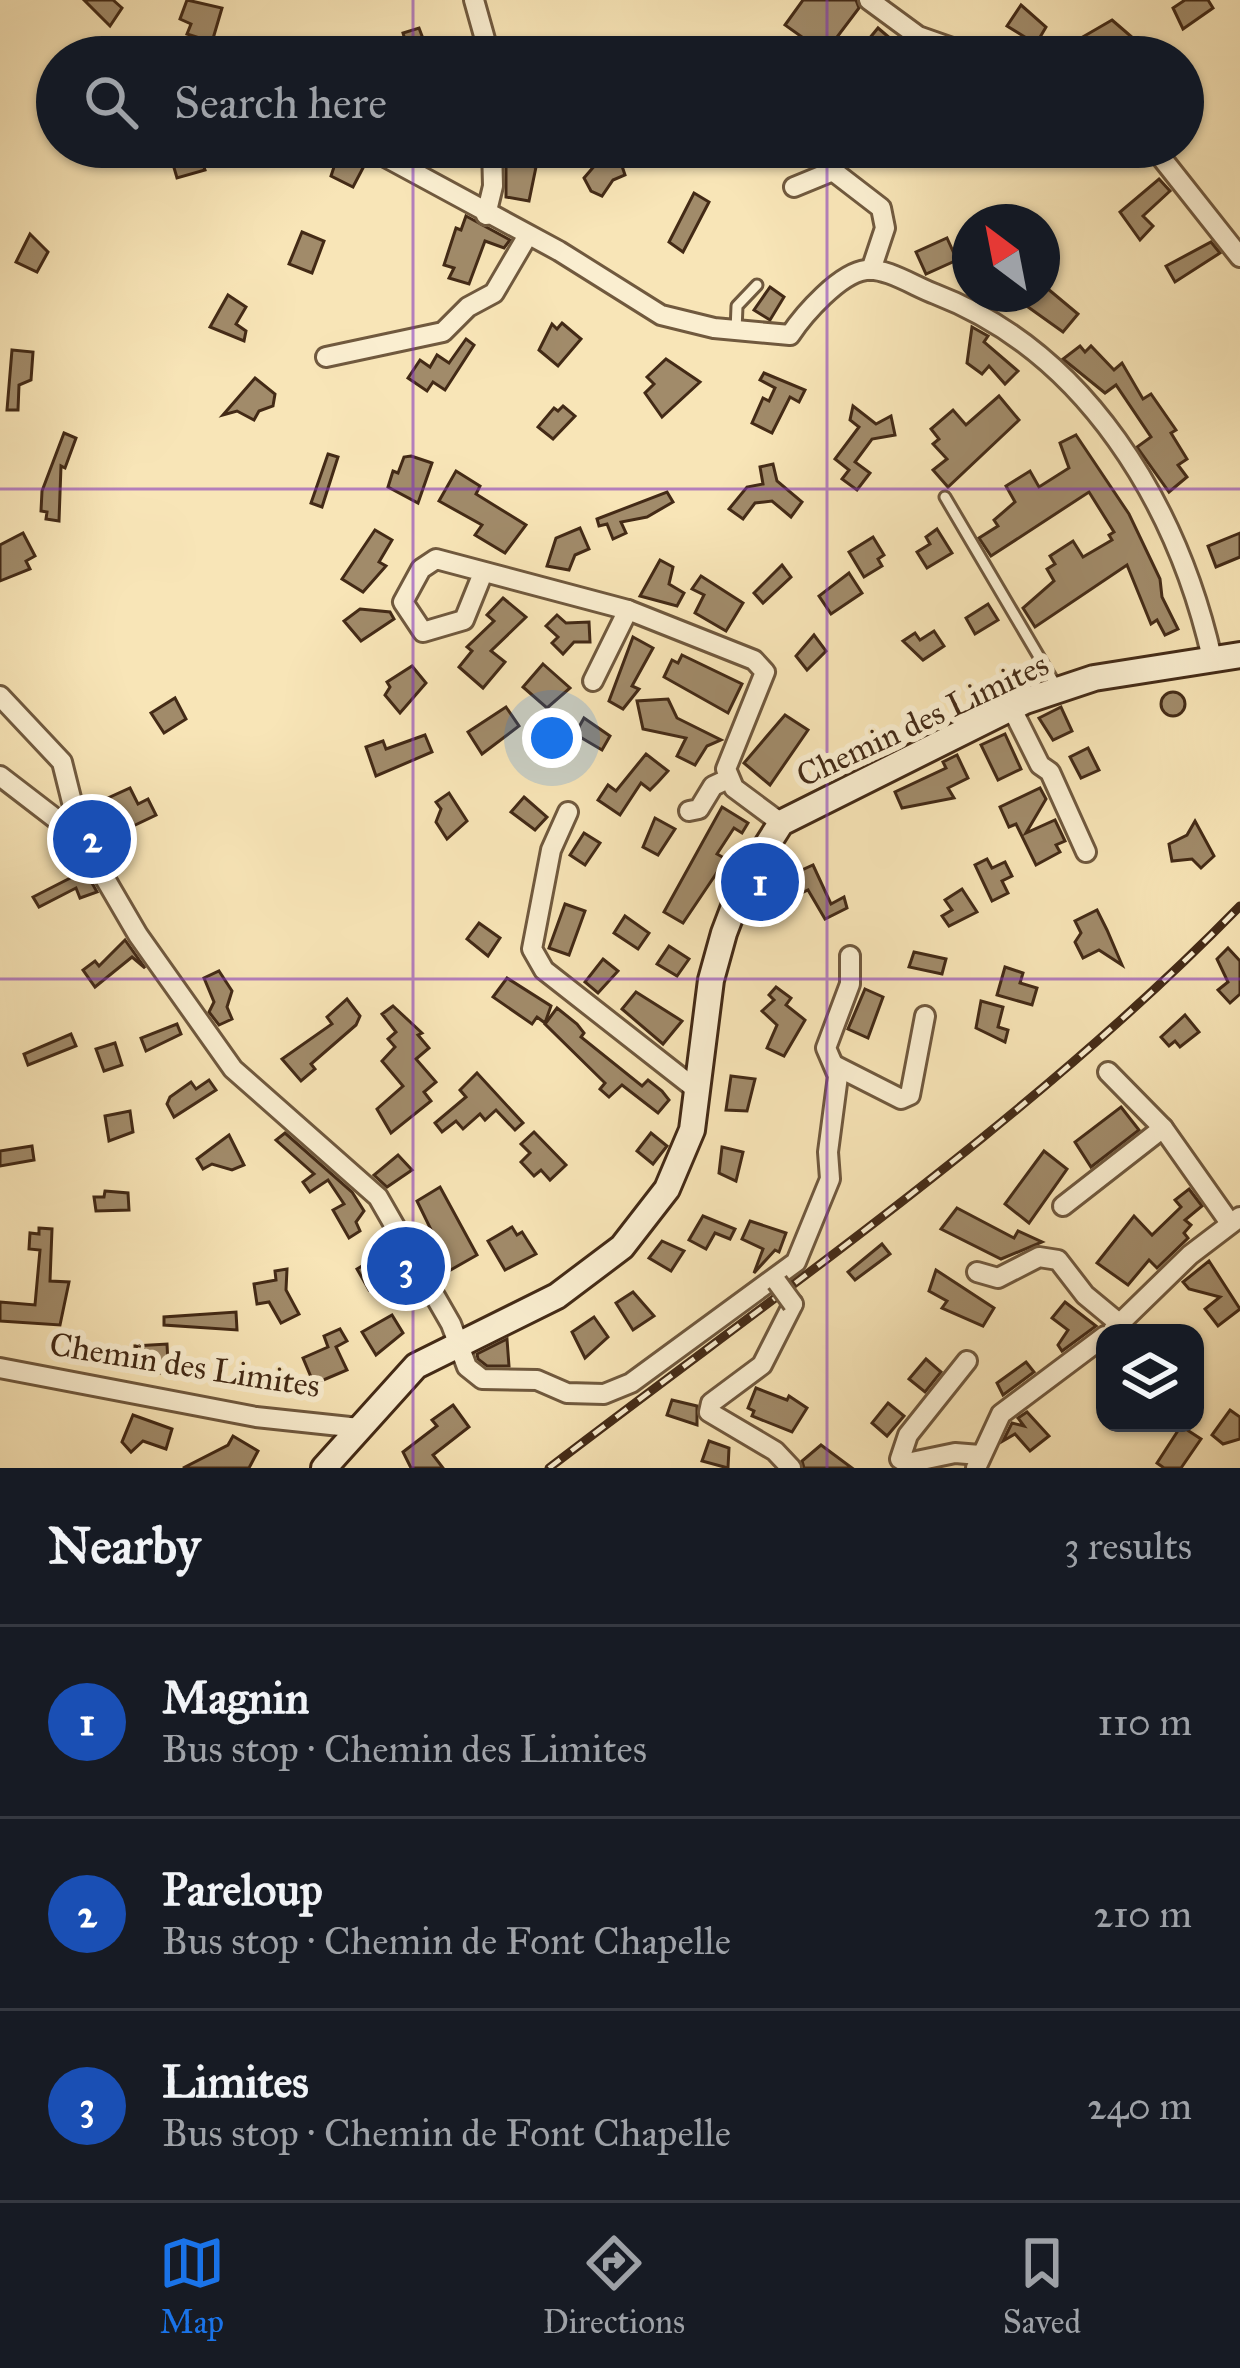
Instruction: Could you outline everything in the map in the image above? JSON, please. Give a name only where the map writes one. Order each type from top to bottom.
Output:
[{"type":"street","points":[[474,0],[484,36]]},
{"type":"street","points":[[869,0],[918,36]]},
{"type":"street","points":[[404,168],[662,315],[736,331],[790,335],[848,278],[871,270],[973,308],[1024,338],[1062,370],[1096,411],[1161,514],[1212,658]]},
{"type":"street","points":[[485,214],[493,168]]},
{"type":"street","points":[[1170,168],[1240,257]]},
{"type":"street","points":[[794,187],[833,171],[866,191],[881,208],[885,228],[871,270]]},
{"type":"street","points":[[326,357],[443,332],[468,307],[494,293],[528,235]]},
{"type":"street","points":[[483,572],[464,620],[430,634],[423,632],[403,602],[428,560],[483,572],[628,610],[754,660],[765,672],[730,754],[728,779]]},
{"type":"street","points":[[593,681],[628,610]]},
{"type":"street","name":"Chemin des Limites","points":[[324,1468],[416,1366],[458,1341],[557,1296],[622,1247],[678,1168],[692,1130],[710,980],[724,933],[743,883],[781,823],[1011,707],[1058,689],[1240,655]]},
{"type":"street","points":[[0,696],[62,762],[82,839],[137,935],[232,1069],[378,1197],[458,1341],[467,1367],[482,1378],[537,1380],[567,1393],[604,1394],[632,1383],[796,1262],[830,1178],[831,1057],[850,984],[850,956]]},
{"type":"street","points":[[1011,707],[1040,765],[1050,772],[1086,852]]},
{"type":"street","points":[[0,776],[82,839]]},
{"type":"street","points":[[689,811],[699,809],[712,786],[728,779]]},
{"type":"street","points":[[728,779],[781,823]]},
{"type":"street","points":[[568,812],[551,850],[532,949],[544,970],[697,1090]]},
{"type":"street","points":[[831,1057],[901,1099],[910,1095],[925,1016]]},
{"type":"street","points":[[1108,1072],[1163,1128],[1235,1220],[1119,1324]]},
{"type":"street","points":[[1064,1206],[1163,1128]]},
{"type":"street","points":[[977,1272],[998,1279],[1039,1257],[1058,1259],[1106,1324]]},
{"type":"street","points":[[776,1280],[794,1304],[762,1364],[711,1403],[709,1412],[776,1451],[791,1468]]},
{"type":"street","points":[[967,1361],[908,1435],[900,1459],[907,1463],[955,1453],[978,1461],[1001,1414],[1096,1342]]},
{"type":"street","name":"Chemin des Limites","points":[[0,1368],[256,1417],[359,1428]]},
{"type":"lane","points":[[736,331],[737,306],[757,285]]},
{"type":"lane","points":[[945,497],[1058,689]]},
{"type":"building","points":[[84,0],[113,0],[122,8],[110,26]]},
{"type":"building","points":[[187,0],[222,8],[214,36],[187,34],[191,24],[180,19]]},
{"type":"building","points":[[803,0],[856,0],[859,8],[838,36],[800,36],[785,25]]},
{"type":"building","points":[[1185,0],[1208,0],[1213,8],[1183,29],[1173,8]]},
{"type":"building","points":[[1021,5],[1046,27],[1041,36],[1023,36],[1007,26]]},
{"type":"building","points":[[1112,20],[1131,36],[1084,36]]},
{"type":"building","points":[[419,28],[422,36],[404,36]]},
{"type":"building","points":[[174,168],[205,170],[177,178]]},
{"type":"building","points":[[334,168],[363,168],[353,187],[331,176]]},
{"type":"building","points":[[506,168],[536,168],[529,201],[506,197]]},
{"type":"building","points":[[593,168],[623,168],[625,175],[613,180],[602,196],[591,191],[584,178]]},
{"type":"building","points":[[1159,179],[1170,191],[1143,216],[1153,226],[1140,240],[1120,212]]},
{"type":"building","points":[[694,193],[709,202],[683,252],[669,242]]},
{"type":"building","points":[[466,216],[510,240],[504,248],[485,241],[469,284],[449,278],[454,268],[444,265],[456,228],[461,230]]},
{"type":"building","points":[[302,232],[324,241],[312,273],[289,264]]},
{"type":"building","points":[[30,234],[48,252],[37,272],[16,262]]},
{"type":"building","points":[[947,238],[952,262],[926,274],[916,252]]},
{"type":"building","points":[[1211,242],[1220,253],[1175,282],[1166,266]]},
{"type":"building","points":[[770,287],[784,297],[770,320],[754,310]]},
{"type":"building","points":[[228,295],[246,307],[236,324],[246,331],[244,341],[210,327]]},
{"type":"building","points":[[1060,299],[1078,314],[1063,332],[1035,312],[1060,312]]},
{"type":"building","points":[[562,323],[581,339],[558,366],[539,350],[552,324],[557,329]]},
{"type":"building","points":[[972,327],[988,336],[984,342],[1018,371],[1005,384],[989,366],[982,374],[967,363]]},
{"type":"building","points":[[466,339],[474,345],[445,390],[433,382],[427,391],[408,378],[420,360],[430,367],[437,355],[449,363]]},
{"type":"building","points":[[1080,346],[1085,352],[1091,346],[1114,370],[1122,363],[1143,399],[1151,394],[1176,430],[1171,433],[1187,459],[1178,465],[1187,477],[1169,492],[1137,447],[1151,437],[1116,385],[1105,393],[1063,359]]},
{"type":"building","points":[[12,350],[33,352],[31,380],[19,385],[18,410],[7,410]]},
{"type":"building","points":[[666,359],[700,382],[662,417],[645,393],[654,384],[647,377]]},
{"type":"building","points":[[764,373],[805,390],[799,402],[790,397],[772,433],[752,423],[763,398],[769,401],[775,388],[760,380]]},
{"type":"building","points":[[255,378],[275,394],[273,406],[259,411],[254,420],[237,411],[223,415]]},
{"type":"building","points":[[999,396],[1019,420],[948,487],[933,470],[947,459],[933,444],[939,439],[931,429],[953,410],[966,425]]},
{"type":"building","points":[[563,406],[575,416],[553,439],[538,427],[554,408],[558,411]]},
{"type":"building","points":[[853,406],[876,424],[891,416],[895,435],[872,439],[855,462],[870,473],[857,490],[842,479],[849,470],[835,459],[859,427],[850,420]]},
{"type":"building","points":[[64,433],[76,438],[65,468],[61,466],[59,521],[46,519],[47,512],[41,511],[42,491]]},
{"type":"building","points":[[1076,435],[1129,514],[1178,629],[1165,635],[1157,620],[1151,624],[1127,565],[1035,627],[1023,608],[1054,581],[1047,569],[1055,564],[1050,556],[1073,541],[1083,557],[1112,540],[1109,535],[1114,532],[1089,492],[991,556],[979,538],[998,526],[994,520],[1015,502],[1006,486],[1030,471],[1039,487],[1069,468],[1060,443]]},
{"type":"building","points":[[328,454],[338,457],[322,507],[311,503]]},
{"type":"building","points":[[404,457],[432,463],[418,503],[388,487],[393,471],[398,473]]},
{"type":"building","points":[[773,464],[777,481],[802,502],[791,517],[772,501],[755,503],[743,519],[729,509],[747,487],[763,484],[760,467]]},
{"type":"building","points":[[456,471],[480,486],[476,494],[526,525],[505,553],[475,535],[482,525],[439,501]]},
{"type":"building","points":[[667,492],[673,502],[647,517],[621,522],[626,533],[613,539],[607,524],[599,526],[597,519]]},
{"type":"building","points":[[580,528],[589,549],[575,555],[569,570],[547,566],[556,538]]},
{"type":"building","points":[[937,529],[952,553],[927,568],[917,552],[930,544],[926,537]]},
{"type":"building","points":[[375,530],[392,540],[379,562],[386,566],[363,592],[342,579]]},
{"type":"building","points":[[23,533],[35,556],[26,561],[30,569],[0,581],[0,545]]},
{"type":"building","points":[[1240,533],[1240,557],[1216,567],[1208,546]]},
{"type":"building","points":[[873,537],[884,555],[878,559],[882,566],[864,577],[849,552]]},
{"type":"building","points":[[660,560],[673,567],[669,584],[684,593],[677,606],[640,596]]},
{"type":"building","points":[[782,565],[791,577],[763,603],[754,593]]},
{"type":"building","points":[[849,573],[862,593],[831,614],[819,596]]},
{"type":"building","points":[[701,576],[743,603],[726,631],[695,613],[704,595],[692,589]]},
{"type":"building","points":[[503,598],[526,617],[491,651],[505,662],[483,688],[459,667],[472,651],[467,647],[494,621],[487,615]]},
{"type":"building","points":[[988,604],[998,620],[975,634],[966,618]]},
{"type":"building","points":[[360,609],[390,612],[394,619],[361,641],[344,621]]},
{"type":"building","points":[[557,615],[566,623],[589,622],[590,642],[574,642],[563,654],[552,643],[558,637],[546,626]]},
{"type":"building","points":[[934,631],[944,646],[923,660],[903,641],[915,633],[920,640]]},
{"type":"building","points":[[814,635],[826,651],[807,670],[796,656]]},
{"type":"building","points":[[633,637],[653,648],[632,686],[639,689],[623,709],[609,701]]},
{"type":"building","points":[[682,655],[742,684],[728,713],[664,677],[672,660],[678,663]]},
{"type":"building","points":[[543,664],[570,688],[547,708],[523,687]]},
{"type":"building","points":[[412,666],[426,683],[400,713],[385,695],[390,687],[387,682]]},
{"type":"building","points":[[1173,692],[1182,695],[1182,713],[1173,716],[1164,713],[1161,704],[1164,695]]},
{"type":"building","points":[[175,698],[186,719],[164,733],[151,713]]},
{"type":"building","points":[[668,699],[677,718],[721,740],[707,746],[695,765],[677,756],[686,738],[643,729],[637,701]]},
{"type":"building","points":[[506,707],[519,726],[482,754],[468,732]]},
{"type":"building","points":[[1061,707],[1072,731],[1053,740],[1039,718]]},
{"type":"building","points":[[785,715],[808,730],[770,785],[744,763]]},
{"type":"building","points":[[584,718],[610,736],[602,750],[575,734]]},
{"type":"building","points":[[1005,734],[1021,769],[998,780],[981,745]]},
{"type":"building","points":[[425,735],[432,752],[376,776],[366,747],[383,741],[386,749]]},
{"type":"building","points":[[1088,748],[1099,770],[1081,778],[1070,757]]},
{"type":"building","points":[[646,754],[668,771],[650,790],[641,783],[620,815],[598,800],[608,785],[616,791]]},
{"type":"building","points":[[957,755],[968,778],[948,788],[954,798],[902,808],[895,792],[946,768],[943,762]]},
{"type":"building","points":[[130,788],[138,804],[148,799],[156,815],[129,828],[120,856],[111,839],[118,819],[108,798]]},
{"type":"building","points":[[1040,788],[1046,799],[1026,833],[1055,820],[1065,841],[1056,845],[1060,852],[1036,865],[1016,824],[1009,827],[1000,807]]},
{"type":"building","points":[[449,793],[467,821],[447,839],[436,822],[441,809],[436,802]]},
{"type":"building","points":[[524,797],[547,817],[535,830],[511,812]]},
{"type":"building","points":[[722,807],[748,823],[742,833],[734,828],[717,854],[726,859],[683,923],[664,912]]},
{"type":"building","points":[[655,818],[675,829],[658,855],[643,847]]},
{"type":"building","points":[[1195,821],[1214,856],[1201,868],[1192,859],[1172,861],[1169,844],[1187,835]]},
{"type":"building","points":[[584,833],[600,843],[585,865],[570,855]]},
{"type":"building","points":[[78,858],[97,892],[80,898],[76,888],[39,907],[33,897],[78,874],[72,861]]},
{"type":"building","points":[[987,859],[992,868],[1005,862],[1012,876],[1002,881],[1008,893],[992,901],[975,865]]},
{"type":"building","points":[[813,865],[831,904],[844,897],[847,908],[825,919],[808,890],[795,896],[790,886],[795,884],[791,875]]},
{"type":"building","points":[[962,889],[977,912],[949,926],[942,916],[952,910],[945,900]]},
{"type":"building","points":[[565,904],[585,911],[569,955],[549,948]]},
{"type":"building","points":[[1097,910],[1122,965],[1099,950],[1083,958],[1075,942],[1081,933],[1075,921]]},
{"type":"building","points":[[625,916],[649,933],[638,949],[614,933]]},
{"type":"building","points":[[479,923],[500,938],[488,956],[467,939]]},
{"type":"building","points":[[125,940],[145,968],[132,957],[95,987],[83,970],[95,961],[99,966]]},
{"type":"building","points":[[669,946],[689,959],[677,976],[657,964]]},
{"type":"building","points":[[1228,948],[1240,961],[1240,994],[1230,1003],[1218,990],[1228,982],[1217,959]]},
{"type":"building","points":[[914,952],[946,959],[942,974],[909,967]]},
{"type":"building","points":[[603,959],[618,971],[598,993],[585,982]]},
{"type":"building","points":[[1005,967],[1023,973],[1020,983],[1037,988],[1032,1005],[997,995]]},
{"type":"building","points":[[219,971],[232,991],[227,1007],[232,1019],[219,1025],[209,1012],[214,1002],[204,978]]},
{"type":"building","points":[[507,978],[551,1006],[545,1023],[537,1017],[532,1024],[493,997]]},
{"type":"building","points":[[776,987],[791,998],[786,1005],[805,1020],[784,1056],[767,1048],[777,1025],[762,1011],[774,1000],[769,995]]},
{"type":"building","points":[[865,989],[883,997],[868,1038],[848,1029]]},
{"type":"building","points":[[636,992],[682,1021],[663,1044],[622,1009]]},
{"type":"building","points":[[347,999],[360,1016],[356,1025],[311,1064],[315,1069],[301,1081],[282,1059],[332,1024],[327,1017]]},
{"type":"building","points":[[981,1001],[1003,1007],[998,1027],[1008,1030],[1005,1042],[976,1028]]},
{"type":"building","points":[[393,1006],[422,1033],[418,1035],[429,1048],[416,1059],[436,1082],[424,1092],[431,1101],[391,1133],[377,1109],[403,1086],[382,1061],[395,1047],[388,1039],[396,1032],[382,1014]]},
{"type":"building","points":[[557,1008],[577,1024],[584,1033],[581,1037],[642,1086],[648,1080],[662,1091],[669,1100],[658,1113],[622,1085],[609,1097],[600,1089],[605,1083],[545,1024]]},
{"type":"building","points":[[1185,1015],[1199,1032],[1180,1047],[1175,1041],[1169,1046],[1161,1037]]},
{"type":"building","points":[[177,1024],[181,1034],[146,1051],[141,1038]]},
{"type":"building","points":[[71,1034],[76,1046],[28,1065],[24,1054]]},
{"type":"building","points":[[115,1043],[122,1065],[104,1071],[96,1049]]},
{"type":"building","points":[[477,1073],[523,1123],[515,1130],[496,1110],[485,1120],[480,1114],[463,1129],[456,1121],[442,1132],[435,1123],[466,1097],[460,1090]]},
{"type":"building","points":[[731,1076],[755,1079],[747,1111],[726,1110]]},
{"type":"building","points":[[209,1080],[216,1090],[174,1117],[167,1104],[170,1097],[191,1082],[196,1089]]},
{"type":"building","points":[[1121,1107],[1139,1130],[1091,1167],[1075,1142]]},
{"type":"building","points":[[130,1111],[133,1132],[109,1141],[105,1116]]},
{"type":"building","points":[[534,1132],[566,1165],[550,1180],[541,1170],[534,1176],[521,1162],[530,1153],[521,1144]]},
{"type":"building","points":[[285,1133],[352,1192],[364,1211],[356,1222],[360,1231],[349,1238],[333,1210],[344,1204],[328,1180],[310,1192],[303,1182],[314,1174],[276,1140]]},
{"type":"building","points":[[651,1133],[667,1146],[653,1164],[637,1151]]},
{"type":"building","points":[[229,1135],[244,1165],[232,1170],[212,1164],[203,1169],[197,1159]]},
{"type":"building","points":[[32,1146],[34,1160],[0,1166],[0,1151]]},
{"type":"building","points":[[722,1147],[743,1152],[736,1181],[719,1173]]},
{"type":"building","points":[[1044,1151],[1067,1169],[1029,1223],[1005,1204]]},
{"type":"building","points":[[398,1155],[412,1170],[387,1187],[374,1175]]},
{"type":"building","points":[[440,1187],[477,1255],[447,1272],[432,1247],[438,1244],[417,1201]]},
{"type":"building","points":[[1189,1189],[1202,1206],[1185,1220],[1191,1225],[1184,1233],[1188,1238],[1157,1268],[1149,1260],[1128,1285],[1097,1263],[1134,1216],[1152,1235],[1181,1207],[1175,1200]]},
{"type":"building","points":[[105,1191],[128,1193],[129,1210],[96,1211],[94,1197],[104,1197]]},
{"type":"building","points":[[957,1208],[1014,1238],[1018,1231],[1042,1242],[1001,1259],[941,1229]]},
{"type":"building","points":[[703,1216],[735,1229],[730,1239],[715,1233],[706,1249],[689,1240]]},
{"type":"building","points":[[750,1221],[786,1233],[779,1252],[775,1250],[754,1273],[763,1249],[742,1239]]},
{"type":"building","points":[[512,1227],[517,1235],[522,1232],[536,1254],[505,1270],[488,1241]]},
{"type":"building","points":[[39,1228],[52,1229],[50,1281],[69,1282],[60,1325],[0,1321],[0,1302],[35,1305],[40,1250],[29,1249],[30,1233],[39,1234]]},
{"type":"building","points":[[662,1241],[684,1251],[671,1271],[649,1258]]},
{"type":"building","points":[[882,1244],[890,1254],[855,1280],[848,1272]]},
{"type":"building","points":[[382,1254],[399,1273],[369,1290],[357,1269]]},
{"type":"building","points":[[1209,1261],[1240,1309],[1218,1326],[1205,1309],[1220,1297],[1189,1289],[1183,1282]]},
{"type":"building","points":[[287,1269],[286,1290],[299,1314],[281,1323],[269,1302],[257,1304],[254,1284],[276,1280],[275,1271]]},
{"type":"building","points":[[936,1270],[994,1308],[983,1326],[942,1308],[947,1301],[929,1291]]},
{"type":"building","points":[[633,1292],[654,1316],[633,1330],[616,1303]]},
{"type":"building","points":[[1065,1302],[1096,1326],[1062,1351],[1058,1345],[1068,1330],[1052,1318]]},
{"type":"building","points":[[236,1312],[237,1330],[164,1325],[164,1317]]},
{"type":"building","points":[[392,1315],[403,1333],[376,1355],[362,1332]]},
{"type":"building","points":[[594,1317],[608,1337],[585,1358],[572,1332]]},
{"type":"building","points":[[340,1329],[347,1341],[336,1347],[347,1370],[314,1384],[303,1358],[328,1347],[324,1336]]},
{"type":"building","points":[[507,1339],[509,1366],[487,1366],[478,1359],[477,1354]]},
{"type":"building","points":[[167,1344],[168,1364],[160,1364],[160,1373],[147,1373],[146,1365],[136,1366],[135,1346]]},
{"type":"building","points":[[926,1359],[941,1372],[925,1392],[909,1379]]},
{"type":"building","points":[[1026,1362],[1034,1372],[1003,1395],[997,1383]]},
{"type":"building","points":[[756,1388],[787,1400],[789,1396],[807,1408],[792,1432],[752,1416],[754,1411],[748,1408]]},
{"type":"building","points":[[672,1400],[697,1406],[697,1425],[667,1415]]},
{"type":"building","points":[[888,1403],[904,1416],[887,1436],[872,1423]]},
{"type":"building","points":[[453,1405],[469,1427],[433,1455],[443,1468],[411,1468],[403,1452],[437,1426],[432,1420]]},
{"type":"building","points":[[1230,1410],[1240,1417],[1240,1439],[1223,1444],[1212,1435]]},
{"type":"building","points":[[1027,1412],[1049,1436],[1030,1451],[1015,1434],[1003,1441],[1012,1423],[1024,1426],[1018,1418]]},
{"type":"building","points":[[133,1415],[172,1429],[166,1449],[143,1441],[131,1452],[122,1442]]},
{"type":"building","points":[[1177,1432],[1190,1432],[1201,1439],[1181,1468],[1157,1463]]},
{"type":"building","points":[[233,1436],[258,1451],[249,1468],[183,1468],[228,1445]]},
{"type":"building","points":[[709,1441],[729,1448],[728,1468],[702,1461]]},
{"type":"building","points":[[821,1445],[852,1468],[804,1468],[802,1461]]},
{"type":"railway","points":[[549,1468],[992,1130],[1160,984],[1240,906]]},
{"type":"place","name":"Pareloup","points":[[92,839]]},
{"type":"place","name":"Magnin","points":[[760,882]]},
{"type":"place","name":"Limites","points":[[406,1266]]}]
